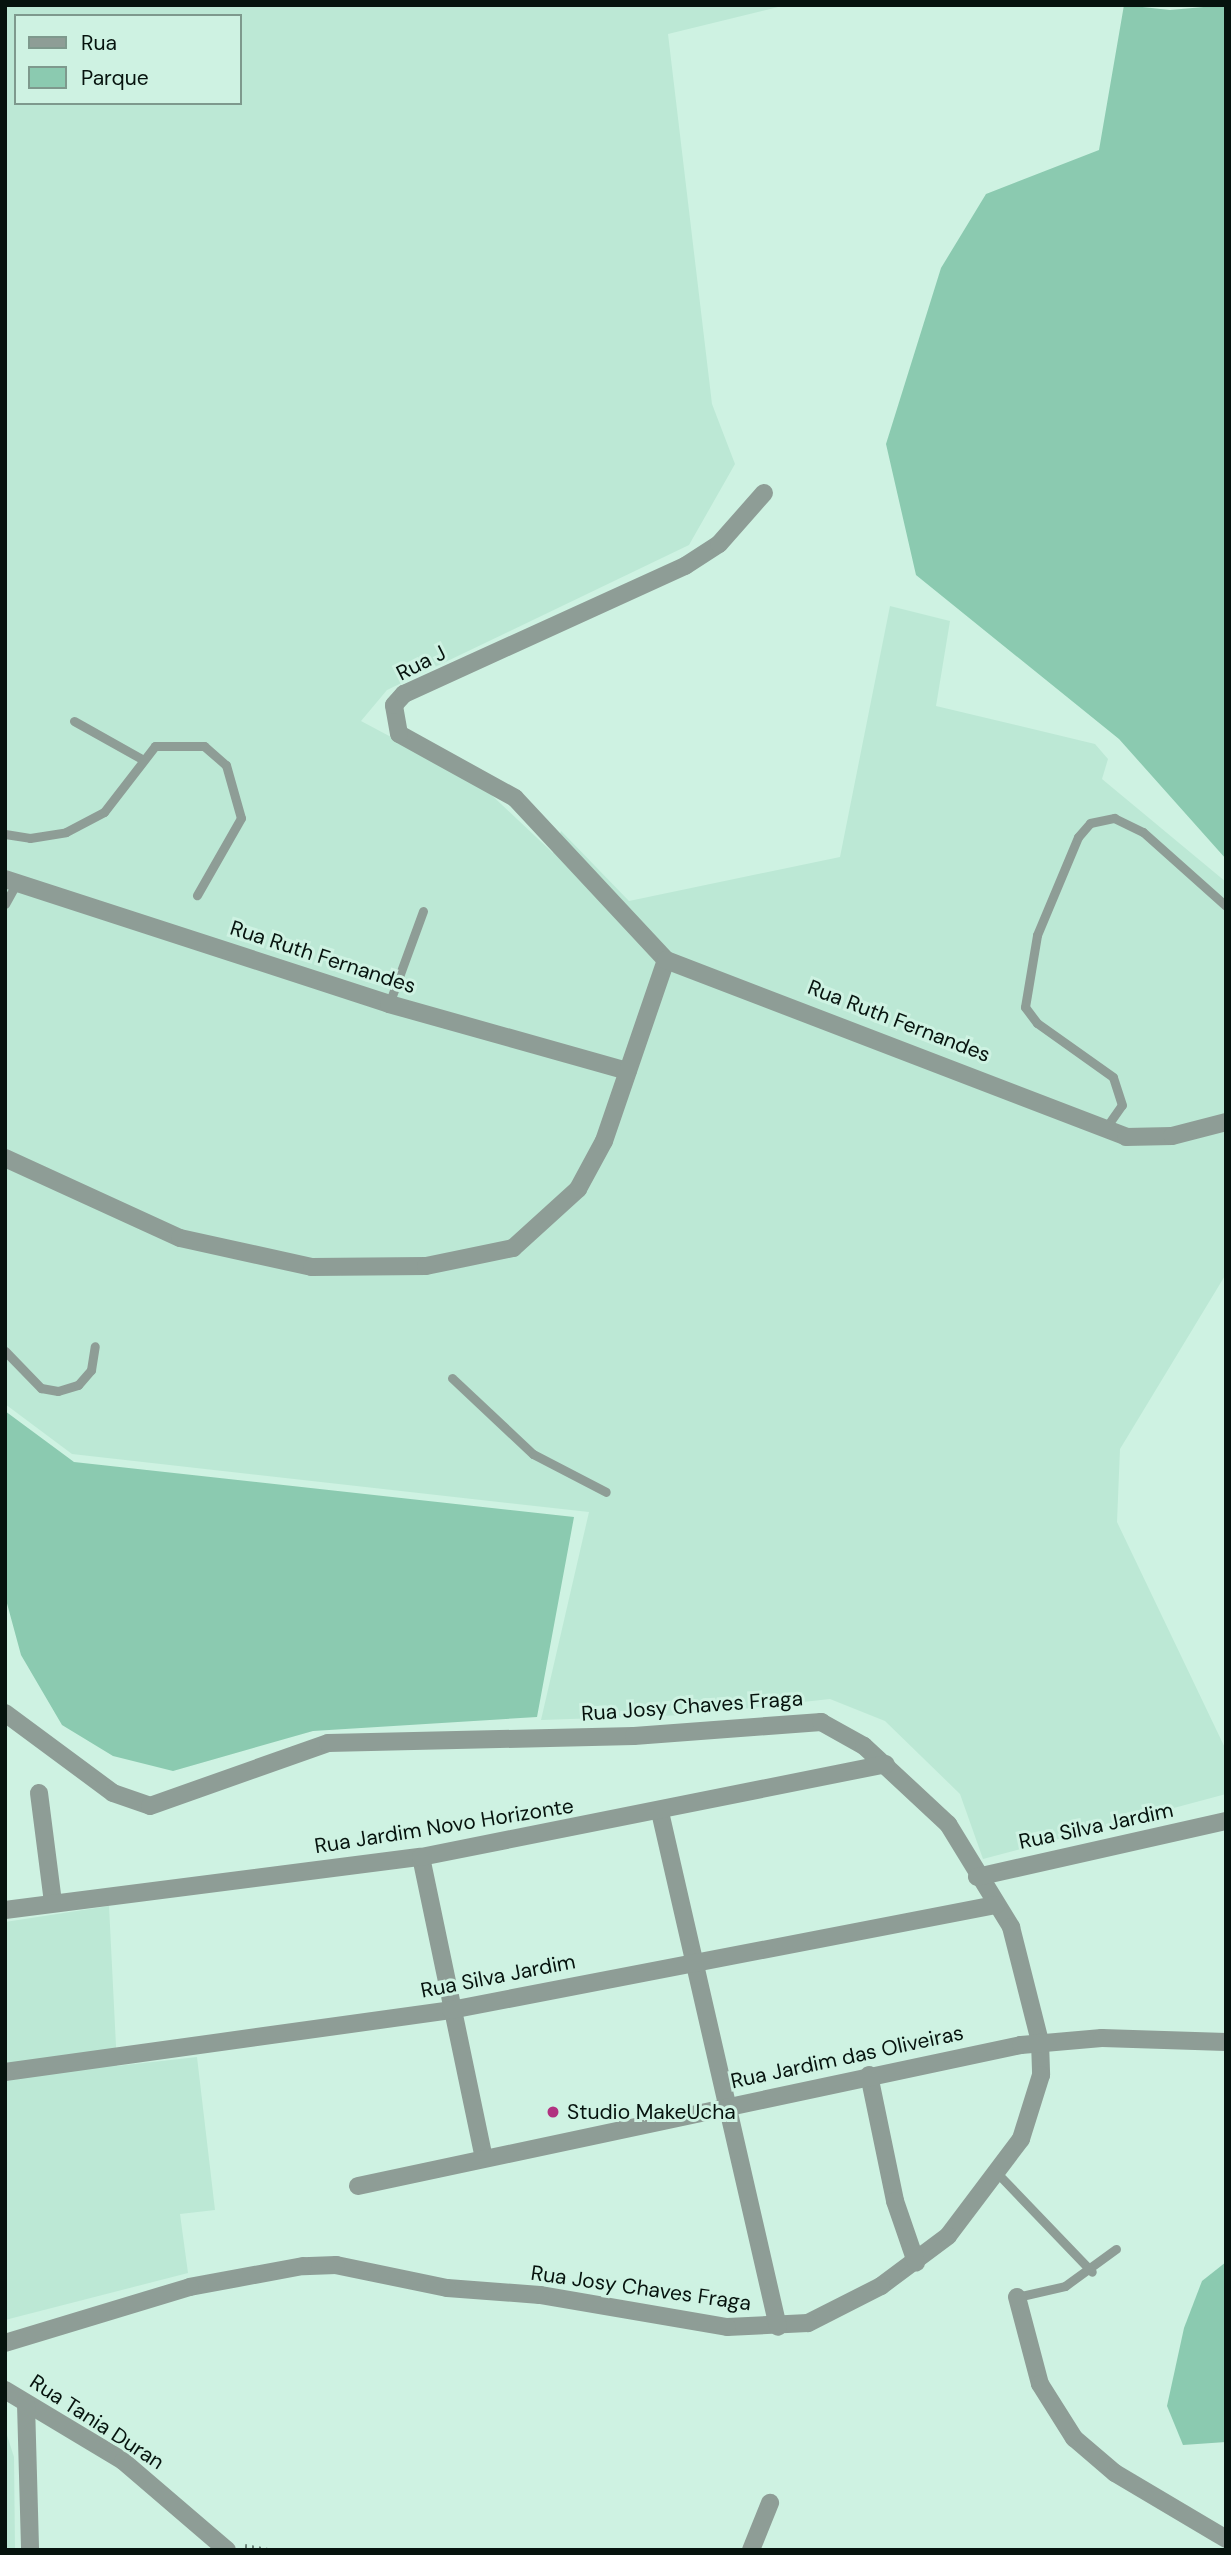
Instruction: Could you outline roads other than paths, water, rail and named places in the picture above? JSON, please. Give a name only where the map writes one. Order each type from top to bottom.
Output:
[{"type":"street","name":"Rua J","points":[[667,960],[515,798],[399,734],[394,705],[404,694],[685,566],[719,544],[764,493]]},
{"type":"street","name":"Rua Ruth Fernandes","points":[[11,882],[389,1004],[628,1071]]},
{"type":"street","points":[[5,1158],[37,1178],[180,1238],[312,1267],[426,1266],[513,1248],[546,1224],[578,1189],[628,1071],[667,960]]},
{"type":"street","name":"Rua Ruth Fernandes","points":[[667,960],[1105,1129],[1147,1140],[1226,1122]]},
{"type":"street","name":"Rua Josy Chaves Fraga","points":[[5,1713],[113,1793],[150,1806],[179,1801],[300,1749],[353,1740],[634,1736],[796,1719],[840,1729],[933,1804],[996,1905],[1023,1962],[1040,2042],[1034,2109],[999,2175],[916,2262],[847,2306],[778,2327],[688,2322],[540,2295],[447,2288],[336,2265],[303,2266],[190,2287],[5,2343]]},
{"type":"street","name":"Rua Jardim Novo Horizonte","points":[[5,1910],[421,1857],[660,1812],[886,1764]]},
{"type":"street","points":[[39,1793],[53,1903]]},
{"type":"street","points":[[660,1812],[778,2327]]},
{"type":"street","name":"Rua Silva Jardim","points":[[977,1877],[1226,1821]]},
{"type":"street","points":[[421,1857],[484,2158]]},
{"type":"street","name":"Rua Silva Jardim","points":[[5,2072],[452,2010],[693,1960],[996,1905]]},
{"type":"street","name":"Rua Jardim das Oliveiras","points":[[358,2186],[726,2105],[1040,2042],[1226,2042]]},
{"type":"street","points":[[869,2075],[895,2201],[916,2262]]},
{"type":"street","points":[[1017,2297],[1040,2384],[1074,2438],[1115,2473],[1226,2539]]},
{"type":"street","name":"Rua Tania Duran","points":[[5,2390],[123,2461],[227,2550]]},
{"type":"street","points":[[26,2404],[30,2550]]},
{"type":"street","points":[[751,2550],[770,2503]]},
{"type":"lane","points":[[75,722],[140,758]]},
{"type":"lane","points":[[5,834],[30,838],[66,832],[104,812],[140,758],[178,741],[204,746],[226,765],[238,790],[241,818],[197,895]]},
{"type":"lane","points":[[1105,1129],[1122,1105],[1113,1077],[1037,1023],[1025,1007],[1037,935],[1077,837],[1090,823],[1114,818],[1143,832],[1226,906]]},
{"type":"lane","points":[[5,904],[11,882]]},
{"type":"lane","points":[[389,1004],[423,911]]},
{"type":"lane","points":[[5,1352],[41,1388],[58,1391],[78,1385],[91,1370],[95,1346]]},
{"type":"lane","points":[[452,1378],[533,1454],[606,1492]]},
{"type":"lane","points":[[999,2175],[1092,2272]]},
{"type":"lane","points":[[1017,2297],[1065,2286],[1092,2272],[1116,2249]]},
{"type":"place","name":"Studio MakeUcha","points":[[553,2112]]}]
